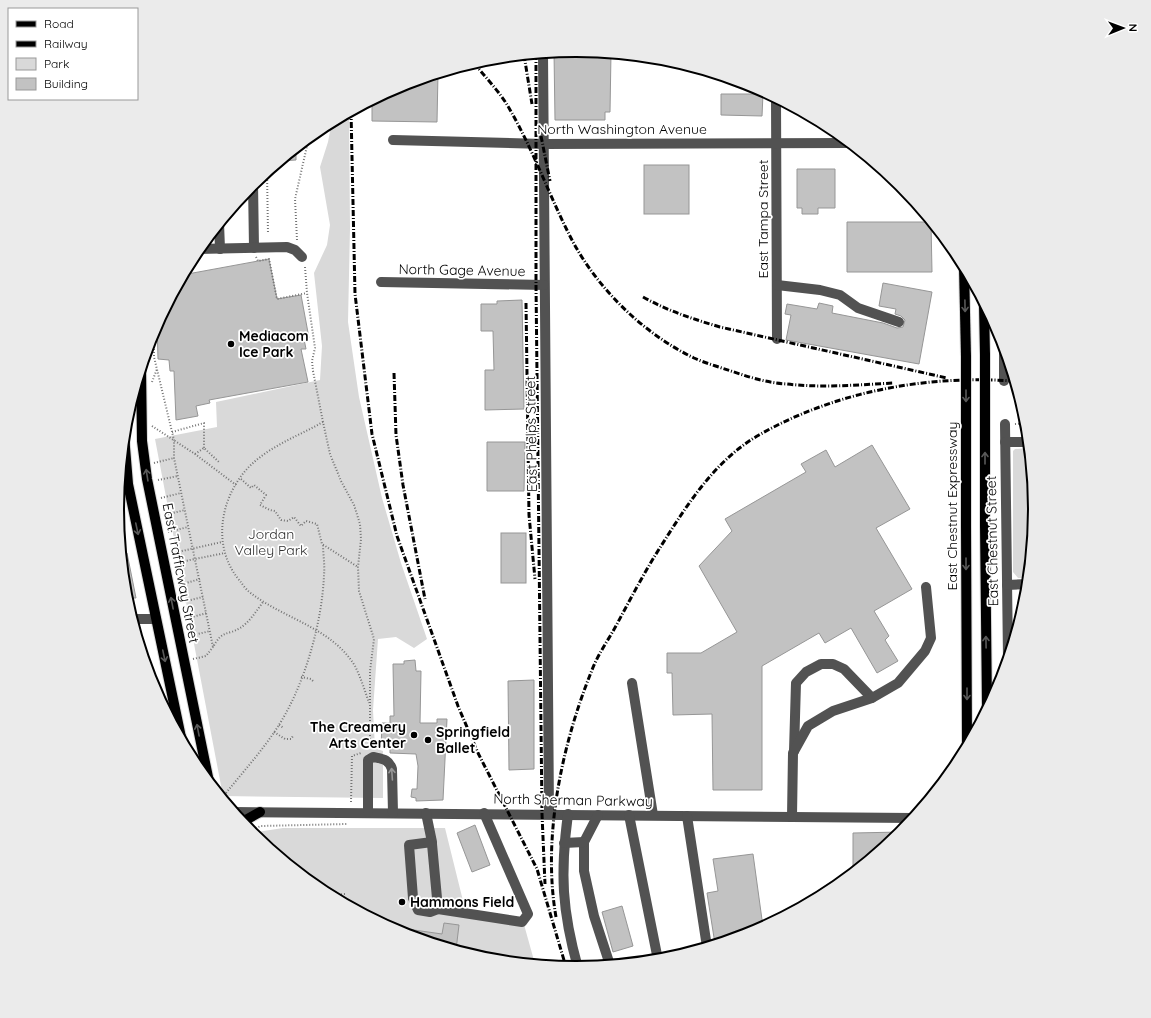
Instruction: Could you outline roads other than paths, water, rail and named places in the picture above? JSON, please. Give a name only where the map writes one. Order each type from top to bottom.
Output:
[{"type":"main road","name":"East Chestnut Expressway","points":[[964,279],[966,357],[967,735]]},
{"type":"main road","points":[[984,316],[984,526],[987,696]]},
{"type":"main road","name":"East Trafficway Street","points":[[141,384],[142,441],[147,479],[206,769]]},
{"type":"main road","points":[[126,460],[128,484],[178,724]]},
{"type":"main road","points":[[247,819],[260,812]]},
{"type":"street","name":"East Phelps Street","points":[[543,58],[549,814]]},
{"type":"street","name":"East Tampa Street","points":[[776,105],[777,340]]},
{"type":"street","name":"North Washington Avenue","points":[[393,140],[544,144],[841,143]]},
{"type":"street","points":[[253,192],[254,251]]},
{"type":"street","points":[[219,231],[220,249]]},
{"type":"street","points":[[206,249],[254,251],[287,247],[295,250],[302,257]]},
{"type":"street","name":"North Gage Avenue","points":[[381,282],[544,285]]},
{"type":"street","points":[[777,285],[820,290],[840,295],[858,308],[899,322]]},
{"type":"street","points":[[1004,364],[1004,381]]},
{"type":"street","name":"East Chestnut Street","points":[[1005,424],[1008,641]]},
{"type":"street","points":[[1005,442],[1023,442]]},
{"type":"street","points":[[1007,585],[1021,584]]},
{"type":"street","points":[[794,753],[808,726],[833,711],[872,698],[898,683],[925,651],[931,638],[926,587]]},
{"type":"street","points":[[137,619],[156,619]]},
{"type":"street","points":[[792,817],[796,683],[806,672],[821,664],[833,664],[844,669],[872,698]]},
{"type":"street","points":[[632,683],[653,815]]},
{"type":"street","points":[[368,812],[368,760],[373,757],[384,759],[390,763],[392,769],[393,813]]},
{"type":"street","name":"North Sherman Parkway","points":[[241,812],[905,818]]},
{"type":"street","points":[[426,813],[432,842],[438,909]]},
{"type":"street","points":[[432,842],[409,845],[413,898],[418,910],[430,912],[438,909],[522,922],[528,914],[484,814]]},
{"type":"street","points":[[568,814],[562,874],[568,930],[576,961]]},
{"type":"street","points":[[598,815],[584,842],[584,871],[594,916],[608,960]]},
{"type":"street","points":[[629,815],[657,953]]},
{"type":"street","points":[[687,816],[706,942]]},
{"type":"street","points":[[564,843],[584,842]]},
{"type":"railway","points":[[536,59],[536,285],[542,814],[545,884]]},
{"type":"railway","points":[[525,60],[532,104]]},
{"type":"railway","points":[[478,68],[497,90],[518,124],[573,242],[584,260],[596,277],[624,309],[658,336],[698,360],[765,381],[813,386],[893,383]]},
{"type":"railway","points":[[351,117],[355,294],[372,434],[397,536],[458,706],[478,753],[537,869],[564,961]]},
{"type":"railway","points":[[541,136],[550,181]]},
{"type":"railway","points":[[643,297],[681,314],[720,327],[947,378]]},
{"type":"railway","points":[[526,303],[529,515],[535,579]]},
{"type":"railway","points":[[394,373],[396,435],[403,485],[425,599]]},
{"type":"railway","points":[[556,917],[552,886],[553,823],[564,760],[581,699],[597,658],[655,555],[703,484],[743,445],[788,420],[819,407],[883,389],[915,384],[948,381],[1009,381]]},
{"type":"place","name":"Mediacom Ice Park","points":[[231,344]]},
{"type":"place","name":"The Creamery Arts Center","points":[[414,735]]},
{"type":"place","name":"Springfield Ballet","points":[[428,740]]},
{"type":"place","name":"Hammons Field","points":[[402,902]]},
{"type":"park label","name":"Jordan Valley Park","points":[[271,542]]}]
